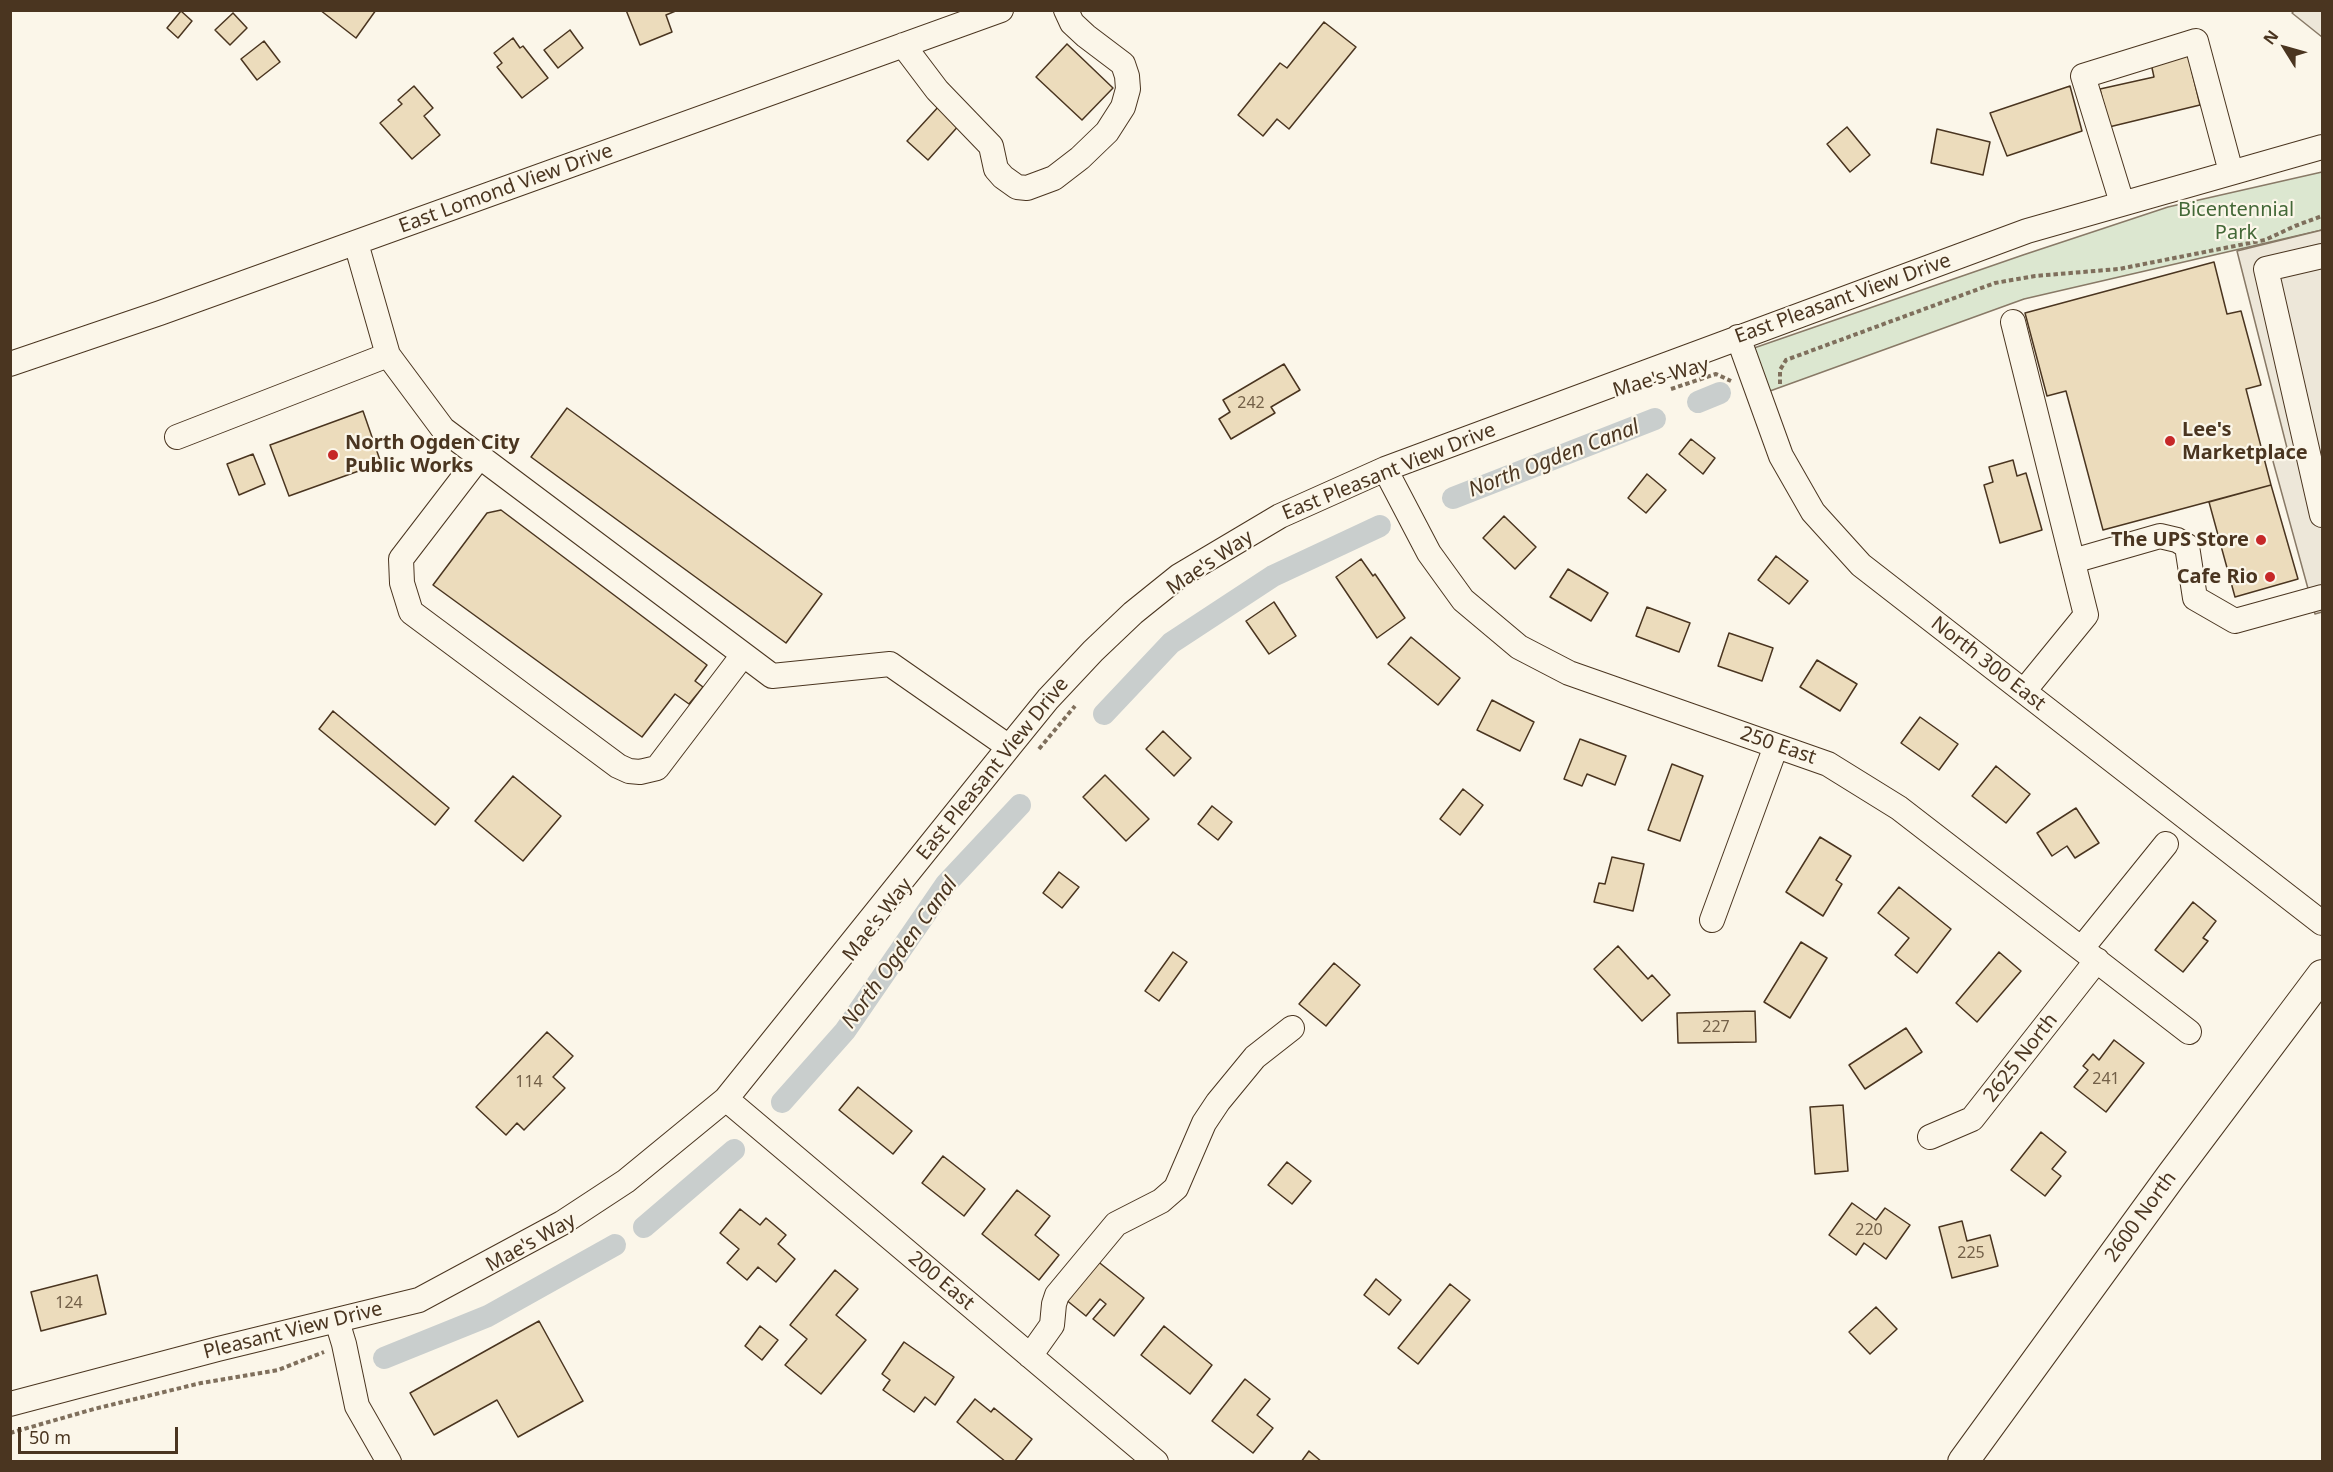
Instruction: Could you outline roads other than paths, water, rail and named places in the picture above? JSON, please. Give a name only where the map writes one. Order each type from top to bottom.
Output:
[{"type":"main road","name":"2600 North","points":[[1963,1461],[2171,1176],[2322,975]]},
{"type":"street","name":"East Lomond View Drive","points":[[10,364],[356,243],[1001,10]]},
{"type":"street","points":[[903,45],[937,90],[992,146],[996,169],[1008,183],[1027,188],[1054,178],[1080,158],[1107,132],[1123,107],[1128,88],[1123,64],[1072,23],[1066,10]]},
{"type":"street","points":[[2122,203],[2083,76],[2196,41],[2231,172]]},
{"type":"street","name":"East Pleasant View Drive","points":[[562,1223],[627,1181],[726,1100],[1009,747],[1092,651],[1179,576],[1280,516],[1384,469],[2026,231],[2322,147]]},
{"type":"street","points":[[356,243],[388,355],[443,429],[772,676],[890,664],[1009,747]]},
{"type":"street","points":[[2322,256],[2266,269],[2322,515]]},
{"type":"street","points":[[2013,322],[2086,615],[2024,691]]},
{"type":"street","name":"North 300 East","points":[[1738,337],[1781,456],[1813,512],[1861,565],[2322,923]]},
{"type":"street","points":[[177,437],[388,355]]},
{"type":"street","points":[[480,456],[401,558],[402,583],[411,612],[618,766],[629,771],[640,772],[657,768],[743,655]]},
{"type":"street","name":"250 East","points":[[1384,469],[1429,553],[1463,600],[1519,647],[1569,674],[1828,764],[1899,808],[2189,1032]]},
{"type":"street","points":[[2073,561],[2160,536],[2177,540],[2187,546],[2195,598],[2235,621],[2322,597]]},
{"type":"street","points":[[1712,920],[1776,746]]},
{"type":"street","name":"2625 North","points":[[1930,1137],[1972,1119],[2166,844]]},
{"type":"street","points":[[1030,1356],[1049,1333],[1057,1295],[1116,1224],[1161,1201],[1176,1188],[1210,1113],[1255,1057],[1292,1028]]},
{"type":"street","name":"200 East","points":[[726,1100],[1156,1461]]},
{"type":"street","name":"Pleasant View Drive","points":[[10,1404],[218,1349],[419,1300],[562,1223]]},
{"type":"street","points":[[337,1321],[357,1406],[389,1461]]},
{"type":"waterway","name":"North Ogden Canal","points":[[1698,402],[1720,393]]},
{"type":"waterway","name":"North Ogden Canal","points":[[1453,498],[1655,419]]},
{"type":"waterway","name":"North Ogden Canal","points":[[1104,714],[1171,643],[1273,576],[1380,526]]},
{"type":"waterway","name":"North Ogden Canal","points":[[782,1102],[845,1031],[946,884],[1020,805]]},
{"type":"waterway","name":"North Ogden Canal","points":[[644,1227],[734,1150]]},
{"type":"waterway","name":"North Ogden Canal","points":[[384,1358],[488,1316],[615,1245]]},
{"type":"place","name":"Lee's Marketplace","points":[[2170,441]]},
{"type":"place","name":"North Ogden City Public Works","points":[[333,455]]},
{"type":"place","name":"The UPS Store","points":[[2261,540]]},
{"type":"place","name":"Cafe Rio","points":[[2270,577]]},
{"type":"park label","name":"Bicentennial Park","points":[[2236,222]]}]
